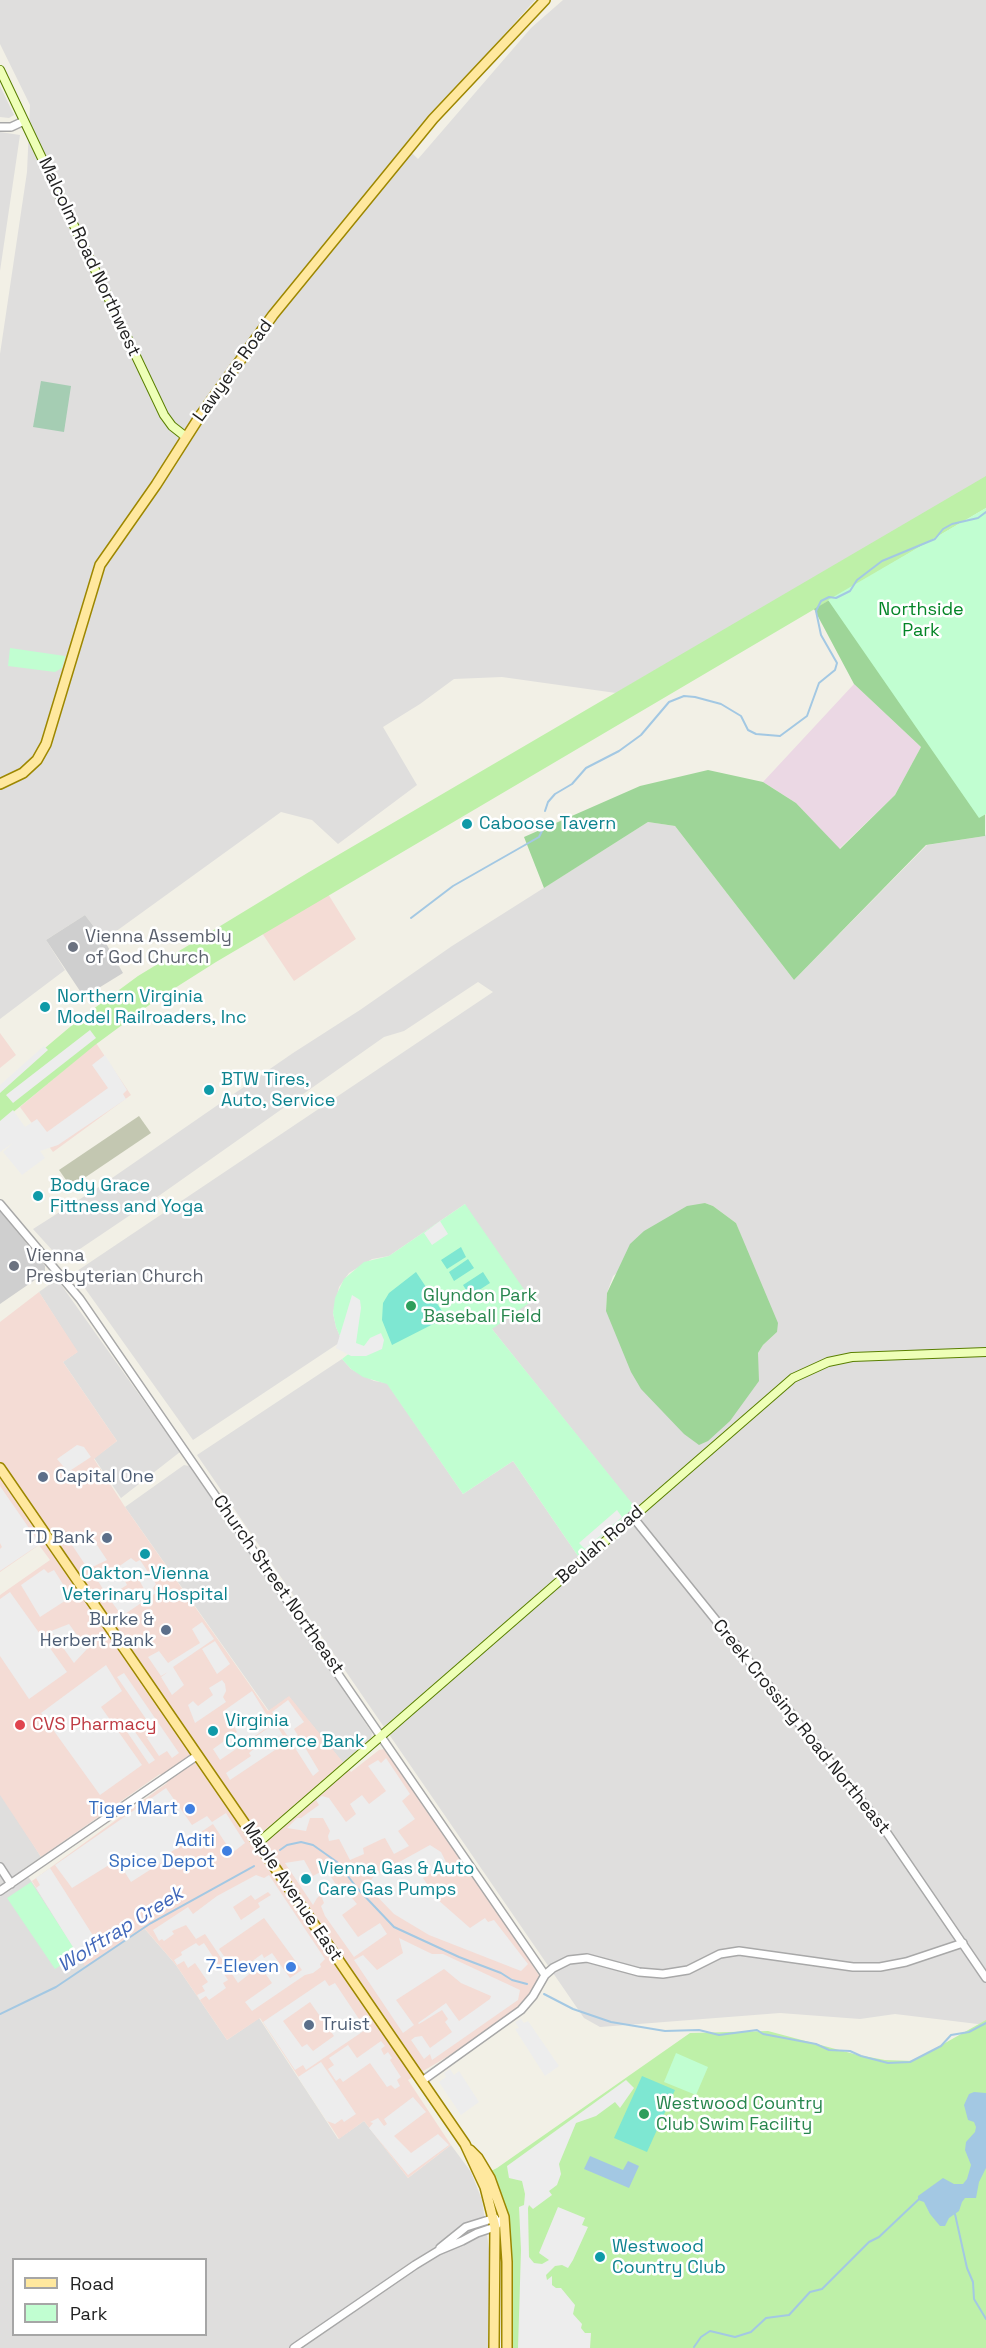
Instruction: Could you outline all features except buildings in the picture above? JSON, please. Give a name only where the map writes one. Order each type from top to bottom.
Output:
[{"type":"main road","name":"Lawyers Road","points":[[0,784],[23,773],[37,760],[46,744],[99,565],[186,437],[259,333],[434,119],[545,0]]},
{"type":"main road","name":"Malcolm Road Northwest","points":[[0,70],[164,416],[186,437]]},
{"type":"main road","name":"Beulah Road","points":[[258,1843],[777,1390],[810,1369],[852,1357],[986,1352]]},
{"type":"main road","name":"Maple Avenue East","points":[[0,1468],[465,2144],[485,2187],[494,2223],[494,2348]]},
{"type":"main road","points":[[465,2144],[484,2167],[504,2217],[507,2262],[507,2348]]},
{"type":"street","points":[[0,127],[11,127],[24,121]]},
{"type":"street","name":"Church Street Northeast","points":[[0,1204],[84,1304],[546,1975]]},
{"type":"street","name":"Creek Crossing Road Northeast","points":[[632,1516],[885,1830],[986,1978]]},
{"type":"street","points":[[0,1891],[198,1755]]},
{"type":"street","points":[[0,1867],[11,1884]]},
{"type":"street","points":[[422,2080],[520,2010],[533,1996],[546,1975],[561,1963],[578,1958],[599,1960],[652,1974],[677,1972],[724,1953],[740,1951],[853,1967],[880,1967],[906,1962],[963,1943]]},
{"type":"street","points":[[294,2348],[438,2251],[447,2240],[466,2227],[494,2223],[504,2217]]},
{"type":"shaded area","points":[[0,0],[535,0],[405,146],[418,159],[531,28],[563,0],[986,0],[986,478],[616,693],[502,677],[454,679],[383,727],[417,785],[338,844],[312,820],[281,812],[104,940],[85,915],[46,940],[65,970],[0,1019],[0,354],[27,172],[30,105],[0,44]]},
{"type":"shaded area","points":[[0,86],[14,115],[9,118],[0,117]]},
{"type":"shaded area","points":[[0,132],[20,135],[0,271]]},
{"type":"shaded area","points":[[854,684],[921,747],[895,795],[839,849],[796,803],[763,782]]},
{"type":"shaded area","points":[[648,822],[675,826],[794,980],[927,845],[986,834],[986,2025],[895,2014],[860,2019],[780,2013],[600,2027],[584,2018],[197,1455],[342,1359],[351,1369],[374,1381],[387,1383],[463,1494],[513,1461],[578,1556],[635,1508],[492,1329],[465,1204],[389,1256],[372,1259],[349,1273],[339,1287],[333,1313],[342,1341],[193,1440],[74,1273],[493,992],[478,982],[404,1031],[384,1037],[65,1259],[61,1260],[33,1229],[99,1187],[452,946]],"holes":[[[705,1203],[713,1206],[736,1223],[777,1332],[758,1353],[606,1311],[607,1293],[613,1276]]]},
{"type":"shaded area","points":[[328,894],[356,939],[294,981],[262,933]]},
{"type":"shaded area","points":[[85,915],[104,940],[123,973],[84,997],[46,940]]},
{"type":"shaded area","points":[[90,1030],[96,1038],[13,1103],[6,1095]]},
{"type":"shaded area","points":[[0,1033],[16,1055],[0,1068]]},
{"type":"shaded area","points":[[96,1043],[131,1095],[53,1152],[20,1107]]},
{"type":"shaded area","points":[[44,1046],[48,1050],[0,1093],[0,1085]]},
{"type":"shaded area","points":[[105,1055],[127,1090],[123,1094],[126,1099],[58,1145],[40,1151],[45,1158],[22,1175],[3,1152],[13,1143],[0,1152],[0,1121],[13,1110],[25,1127],[37,1119],[47,1132],[108,1088],[92,1065]]},
{"type":"shaded area","points":[[139,1116],[151,1133],[71,1187],[59,1170]]},
{"type":"shaded area","points":[[0,1211],[45,1266],[45,1273],[0,1304]]},
{"type":"shaded area","points":[[440,1221],[448,1234],[432,1245],[424,1233]]},
{"type":"shaded area","points":[[461,1247],[466,1257],[447,1269],[441,1260]]},
{"type":"shaded area","points":[[468,1259],[474,1268],[454,1281],[449,1272]]},
{"type":"shaded area","name":"Glyndon Park Baseball Field","points":[[416,1272],[444,1314],[443,1319],[392,1345],[382,1320],[383,1303],[389,1293]]},
{"type":"shaded area","points":[[483,1272],[490,1283],[470,1296],[463,1285]]},
{"type":"shaded area","points":[[57,1279],[180,1452],[121,1498],[94,1458],[117,1441],[63,1362],[77,1352],[39,1292]]},
{"type":"shaded area","points":[[39,1292],[78,1352],[63,1362],[117,1441],[94,1459],[268,1711],[289,1696],[351,1772],[379,1750],[384,1749],[462,1856],[542,1980],[521,2013],[408,2080],[451,2145],[408,2178],[364,2121],[339,2139],[260,2018],[227,2040],[176,1965],[145,1929],[85,1966],[32,1881],[167,1783],[160,1774],[41,1857],[0,1795],[0,1595],[50,1560],[39,1545],[0,1572],[0,1322]]},
{"type":"shaded area","points":[[352,1295],[360,1300],[361,1308],[356,1343],[364,1346],[370,1338],[381,1333],[384,1340],[382,1349],[366,1356],[351,1356],[336,1348]]},
{"type":"shaded area","points":[[77,1445],[84,1447],[91,1457],[68,1472],[57,1459]]},
{"type":"shaded area","points":[[184,1465],[189,1466],[292,1613],[372,1733],[371,1738],[343,1763],[289,1697],[269,1711],[125,1507]]},
{"type":"shaded area","points":[[0,1486],[40,1544],[0,1571],[0,1549],[2,1547],[0,1543]]},
{"type":"shaded area","points":[[617,1510],[622,1517],[585,1549],[579,1543]]},
{"type":"shaded area","points":[[89,1533],[107,1560],[88,1569],[72,1545]]},
{"type":"shaded area","points":[[131,1558],[136,1562],[140,1560],[156,1584],[153,1588],[156,1593],[122,1616],[111,1601],[129,1588],[134,1596],[144,1589],[136,1574],[125,1581],[127,1585],[108,1597],[98,1581]]},
{"type":"shaded area","points":[[44,1569],[48,1573],[54,1570],[71,1597],[40,1617],[21,1585]]},
{"type":"shaded area","points":[[10,1592],[67,1672],[29,1699],[0,1656],[0,1599]]},
{"type":"shaded area","points":[[202,1622],[214,1639],[173,1667],[184,1685],[172,1695],[161,1677],[168,1672],[161,1676],[148,1657],[159,1651],[168,1663],[200,1643],[192,1629]]},
{"type":"shaded area","points":[[69,1624],[87,1649],[74,1663],[51,1631]]},
{"type":"shaded area","points":[[215,1641],[230,1664],[217,1674],[202,1649]]},
{"type":"shaded area","points":[[106,1665],[122,1691],[101,1707],[142,1765],[100,1795],[41,1713]]},
{"type":"shaded area","points":[[124,1673],[179,1753],[172,1758],[167,1751],[159,1756],[147,1738],[155,1732],[117,1677]]},
{"type":"shaded area","points":[[222,1680],[225,1684],[226,1691],[223,1697],[226,1702],[195,1723],[188,1705],[193,1701],[198,1706],[213,1695],[209,1688]]},
{"type":"shaded area","points":[[252,1691],[268,1717],[264,1720],[268,1727],[220,1760],[213,1749],[237,1732],[225,1710]]},
{"type":"shaded area","points":[[288,1700],[304,1722],[294,1729],[319,1771],[313,1776],[272,1712]]},
{"type":"shaded area","points":[[128,1722],[155,1760],[149,1764],[123,1726]]},
{"type":"shaded area","points":[[275,1723],[287,1742],[230,1780],[226,1773],[251,1756],[249,1753],[256,1747],[251,1740]]},
{"type":"shaded area","points":[[386,1758],[410,1794],[402,1801],[415,1819],[398,1831],[409,1846],[394,1854],[385,1838],[363,1848],[364,1854],[350,1860],[339,1839],[329,1841],[330,1831],[323,1818],[310,1818],[306,1831],[287,1828],[297,1818],[301,1818],[319,1805],[316,1800],[322,1796],[329,1798],[346,1822],[356,1814],[350,1804],[362,1795],[369,1804],[386,1791],[368,1766],[378,1760],[381,1763]]},
{"type":"shaded area","points":[[166,1788],[192,1825],[207,1816],[212,1822],[226,1813],[245,1843],[232,1853],[213,1824],[165,1856],[167,1859],[131,1882],[117,1860],[72,1888],[55,1865]]},
{"type":"shaded area","points":[[0,1791],[41,1857],[23,1869],[36,1888],[144,1928],[176,1965],[227,2040],[259,2018],[338,2139],[364,2121],[408,2178],[451,2145],[471,2172],[482,2200],[489,2249],[488,2348],[0,2348]]},
{"type":"shaded area","points":[[430,1845],[441,1852],[447,1864],[423,1878],[437,1899],[470,1928],[485,1918],[488,1922],[494,1920],[528,1964],[521,1971],[429,1935],[394,1914],[367,1886],[374,1876]]},
{"type":"shaded area","points":[[304,1860],[313,1876],[326,1869],[335,1883],[317,1898],[313,1905],[285,1863]]},
{"type":"shaded area","points":[[50,1868],[101,1948],[83,1963],[36,1888],[40,1885],[36,1878]]},
{"type":"shaded area","points":[[256,1875],[264,1878],[269,1875],[325,1959],[320,1964],[321,1967],[305,1975],[252,2011],[245,2002],[272,1983],[262,1969],[258,1967],[238,1983],[205,1934],[196,1939],[186,1925],[172,1931],[174,1934],[164,1941],[162,1939],[159,1941],[153,1930],[188,1907],[193,1914],[217,1896]],"holes":[[[268,1892],[271,1895],[258,1903],[260,1907],[241,1920],[233,1907],[251,1895],[255,1900]],[[264,1918],[302,1970],[290,1978],[272,1953],[264,1958],[262,1954],[236,1973],[219,1949]]]},
{"type":"shaded area","points":[[342,1886],[357,1904],[342,1915],[358,1937],[380,1923],[387,1934],[354,1957],[325,1916],[321,1906],[324,1903],[322,1898]]},
{"type":"shaded area","points":[[399,1938],[432,1954],[443,1954],[520,1990],[518,2000],[432,2060],[430,2054],[424,2059],[411,2040],[422,2036],[430,2048],[452,2032],[445,2022],[448,2019],[442,2010],[418,2023],[446,2003],[459,2021],[491,1996],[461,1983],[444,1969],[396,2000],[414,2025],[403,2033],[354,1960],[363,1955],[377,1970],[403,1953]]},
{"type":"shaded area","points":[[196,1943],[199,1946],[204,1943],[228,1980],[223,1983],[226,1988],[209,2000],[206,1996],[200,2000],[197,1995],[205,1991],[202,1986],[208,1982],[195,1963],[188,1968],[184,1961],[177,1965],[174,1960],[182,1955],[181,1952]]},
{"type":"shaded area","points":[[325,1980],[329,1986],[335,1983],[359,2019],[366,2015],[371,2022],[366,2025],[368,2028],[306,2070],[303,2065],[295,2070],[263,2022]],"holes":[[[310,2002],[334,2036],[313,2051],[307,2044],[302,2047],[283,2021]]]},
{"type":"shaded area","points":[[521,2019],[524,2023],[528,2021],[559,2066],[545,2076],[515,2029],[519,2028],[515,2022]]},
{"type":"shaded area","points":[[381,2041],[385,2046],[381,2049],[384,2055],[388,2052],[392,2058],[390,2060],[401,2077],[397,2080],[400,2086],[395,2089],[391,2085],[387,2087],[370,2063],[343,2082],[340,2078],[336,2081],[328,2069],[334,2065],[329,2058],[348,2045],[357,2058]]},
{"type":"shaded area","points":[[321,2062],[356,2114],[344,2122],[342,2119],[335,2124],[327,2121],[298,2077]]},
{"type":"shaded area","points":[[450,2069],[454,2075],[459,2071],[479,2102],[461,2115],[439,2082],[446,2077],[444,2073]]},
{"type":"shaded area","name":"Westwood Country Club Swim Facility","points":[[642,2076],[675,2090],[647,2152],[614,2138]]},
{"type":"shaded area","points":[[626,2080],[634,2088],[620,2108],[615,2102],[596,2116],[576,2123],[559,2164],[561,2174],[557,2185],[549,2191],[552,2195],[533,2209],[529,2205],[528,2208],[529,2257],[534,2263],[542,2264],[549,2260],[539,2253],[558,2207],[585,2218],[582,2225],[588,2227],[568,2268],[562,2265],[555,2266],[546,2275],[547,2280],[552,2276],[552,2285],[561,2288],[575,2305],[573,2314],[582,2324],[581,2328],[585,2333],[591,2333],[590,2348],[518,2348],[521,2250],[519,2207],[524,2205],[525,2194],[522,2181],[509,2178],[507,2166]]},
{"type":"shaded area","points":[[986,2093],[986,2168],[979,2182],[976,2198],[965,2198],[959,2211],[949,2218],[945,2226],[940,2226],[924,2202],[918,2200],[918,2196],[943,2178],[954,2184],[963,2184],[967,2179],[971,2165],[965,2150],[966,2142],[975,2132],[976,2127],[974,2122],[968,2120],[964,2105],[969,2094]]},
{"type":"shaded area","points":[[413,2097],[426,2112],[394,2136],[411,2153],[438,2134],[449,2145],[408,2175],[369,2128],[373,2123],[370,2122],[378,2118],[384,2126],[387,2124],[384,2119]]},
{"type":"shaded area","points":[[590,2156],[623,2170],[628,2161],[639,2166],[629,2188],[584,2169]]},
{"type":"green space","points":[[41,381],[71,386],[64,432],[33,427]]},
{"type":"green space","points":[[986,476],[986,508],[216,962],[156,1000],[95,1045],[0,1123],[0,1086],[77,1021],[138,976],[309,872]]},
{"type":"green space","name":"Northside Park","points":[[986,508],[986,814],[979,818],[828,600]]},
{"type":"green space","points":[[986,509],[985,836],[926,845],[794,980],[675,826],[648,822],[544,888],[524,837],[640,786],[708,770],[763,782],[796,803],[840,849],[895,795],[921,747],[854,684],[814,609]]},
{"type":"green space","points":[[10,648],[65,657],[62,668],[55,672],[8,666]]},
{"type":"green space","points":[[705,1203],[713,1206],[736,1223],[778,1323],[777,1332],[758,1353],[759,1381],[730,1421],[708,1441],[699,1445],[684,1434],[641,1389],[631,1372],[606,1311],[607,1293],[630,1244],[644,1231],[687,1206]]},
{"type":"green space","points":[[465,1204],[532,1301],[492,1329],[635,1507],[578,1556],[513,1461],[463,1494],[387,1384],[363,1377],[342,1359],[351,1352],[342,1341],[333,1313],[335,1298],[344,1279],[364,1262],[389,1256]]},
{"type":"green space","points":[[31,1882],[78,1954],[55,1969],[7,1898]]},
{"type":"green space","name":"Westwood Country Club","points":[[986,2020],[986,2348],[507,2348],[504,2217],[487,2173],[690,2033],[768,2031],[858,2055],[885,2060],[913,2061]]},
{"type":"green space","points":[[676,2053],[708,2067],[696,2095],[664,2082]]},
{"type":"waterway","points":[[545,811],[548,802],[555,794],[572,784],[586,768],[619,751],[641,735],[669,702],[684,696],[721,704],[741,716],[748,730],[756,734],[780,736],[807,716],[819,683],[835,670],[837,663],[821,635],[816,611],[821,601],[829,597],[836,598],[850,591],[857,580],[882,561],[935,539],[943,529],[952,524],[978,518],[986,512]]},
{"type":"waterway","points":[[411,918],[453,886],[539,837],[547,821]]},
{"type":"waterway","name":"Wolftrap Creek","points":[[280,1850],[287,1845],[301,1842],[313,1845],[337,1862],[357,1888],[394,1927],[459,1957],[501,1973],[512,1980],[527,1984]]},
{"type":"waterway","name":"Wolftrap Creek","points":[[0,2014],[56,1987],[151,1923],[254,1866]]},
{"type":"waterway","name":"Wolftrap Creek","points":[[544,1994],[573,2009],[611,2022],[665,2031],[699,2030],[719,2035],[757,2030],[763,2034],[816,2044],[829,2050],[850,2051],[888,2063],[910,2062],[941,2046],[951,2035],[969,2032],[986,2023]]},
{"type":"waterway","points":[[694,2347],[701,2337],[710,2331],[735,2337],[751,2332],[766,2318],[789,2315],[810,2292],[822,2289],[869,2242],[879,2237],[918,2200]]},
{"type":"waterway","points":[[955,2214],[967,2268],[973,2282],[974,2299],[986,2319]]},
{"type":"place","name":"Caboose Tavern","points":[[467,824]]},
{"type":"place","name":"Vienna Assembly of God Church","points":[[73,947]]},
{"type":"place","name":"Northern Virginia Model Railroaders, Inc","points":[[45,1007]]},
{"type":"place","name":"BTW Tires, Auto, Service","points":[[209,1090]]},
{"type":"place","name":"Body Grace Fittness and Yoga","points":[[38,1196]]},
{"type":"place","name":"Vienna Presbyterian Church","points":[[14,1266]]},
{"type":"place","name":"Glyndon Park Baseball Field","points":[[411,1306]]},
{"type":"place","name":"Capital One","points":[[43,1477]]},
{"type":"place","name":"TD Bank","points":[[107,1538]]},
{"type":"place","name":"Oakton-Vienna Veterinary Hospital","points":[[145,1554]]},
{"type":"place","name":"Burke & Herbert Bank","points":[[166,1630]]},
{"type":"place","name":"CVS Pharmacy","points":[[20,1725]]},
{"type":"place","name":"Virginia Commerce Bank","points":[[213,1731]]},
{"type":"place","name":"Tiger Mart","points":[[190,1809]]},
{"type":"place","name":"Aditi Spice Depot","points":[[227,1851]]},
{"type":"place","name":"Vienna Gas & Auto Care Gas Pumps","points":[[306,1879]]},
{"type":"place","name":"7-Eleven","points":[[291,1967]]},
{"type":"place","name":"Truist","points":[[309,2025]]},
{"type":"place","name":"Westwood Country Club Swim Facility","points":[[644,2114]]},
{"type":"place","name":"Westwood Country Club","points":[[600,2257]]}]
